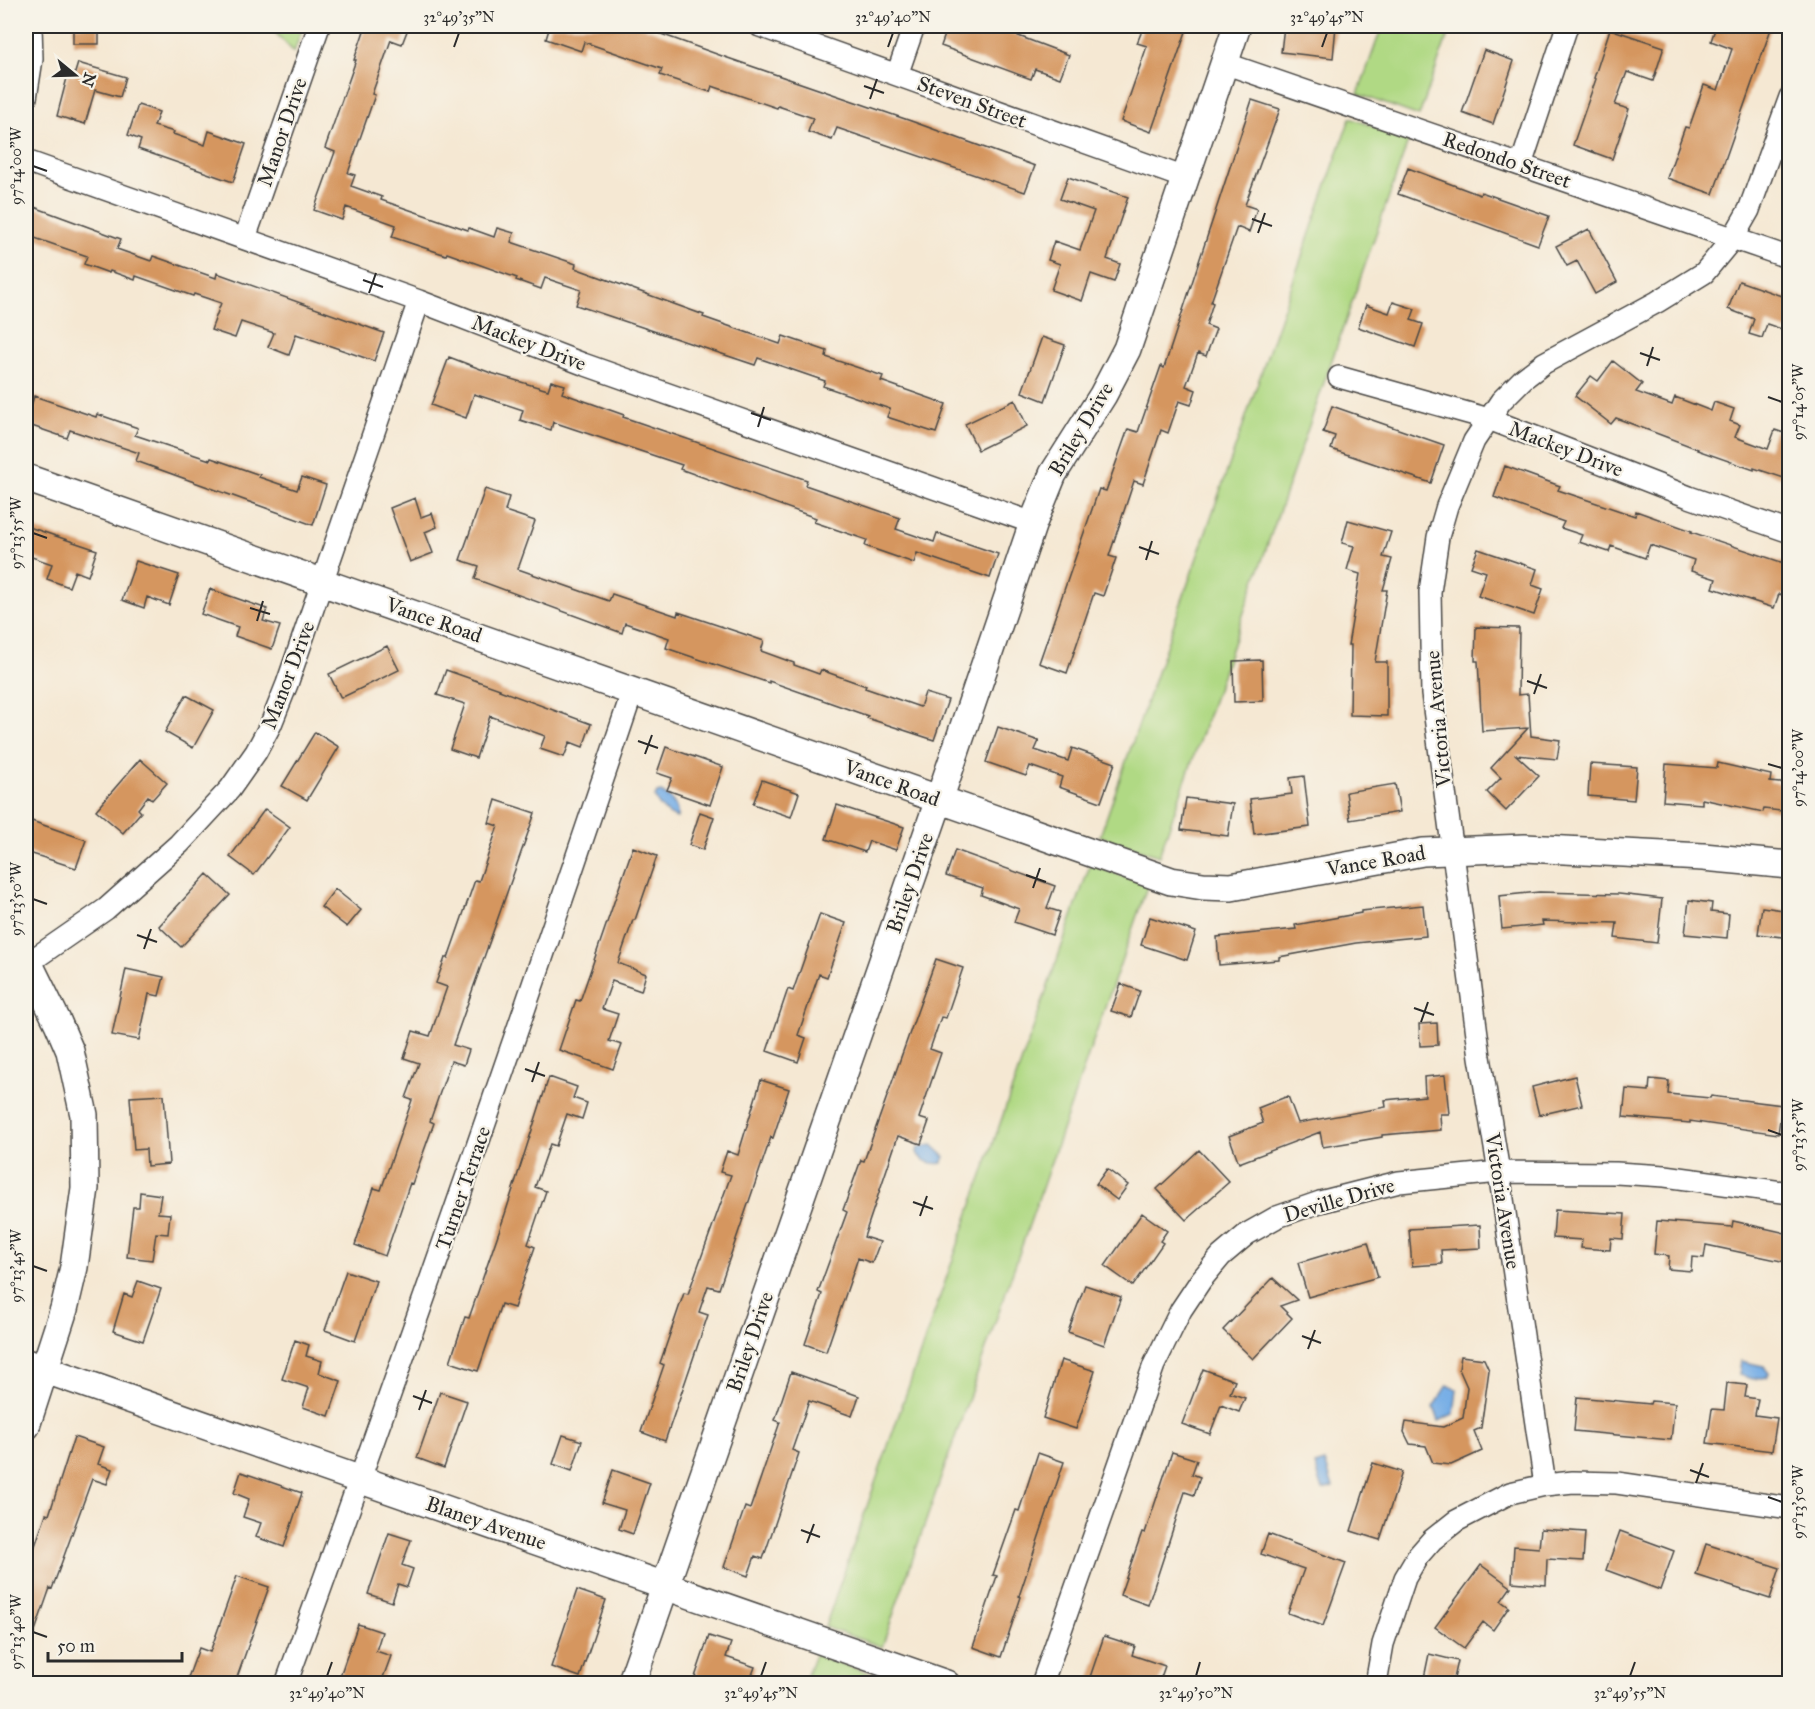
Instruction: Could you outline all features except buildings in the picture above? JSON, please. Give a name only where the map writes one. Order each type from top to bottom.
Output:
[{"type":"street","points":[[26,98],[32,59],[31,26]]},
{"type":"street","name":"Manor Drive","points":[[245,238],[319,26]]},
{"type":"street","name":"Steven Street","points":[[760,26],[1185,178]]},
{"type":"street","points":[[897,75],[914,26]]},
{"type":"street","name":"Briley Drive","points":[[631,1683],[939,800],[1033,523],[1053,474],[1103,394],[1127,349],[1237,26]]},
{"type":"street","points":[[1521,165],[1567,26]]},
{"type":"street","name":"Redondo Street","points":[[1224,63],[1790,258]]},
{"type":"street","name":"Victoria Avenue","points":[[1545,1485],[1480,1057],[1432,694],[1430,592],[1438,537],[1447,506],[1474,441],[1501,401],[1523,379],[1544,363],[1657,302],[1704,273],[1733,238],[1749,210],[1790,97]]},
{"type":"street","name":"Mackey Drive","points":[[26,160],[245,238],[583,364],[1033,523]]},
{"type":"street","name":"Manor Drive","points":[[27,960],[106,909],[179,844],[230,789],[256,752],[271,724],[287,684],[324,582],[419,302]]},
{"type":"street","name":"Mackey Drive","points":[[1339,377],[1489,420],[1689,497],[1790,532]]},
{"type":"street","name":"Vance Road","points":[[26,478],[1171,881],[1231,887],[1423,852],[1525,848],[1703,856],[1790,865]]},
{"type":"street","name":"Turner Terrace","points":[[286,1683],[530,996],[633,690]]},
{"type":"street","points":[[26,1426],[35,1366],[64,1309],[74,1267],[85,1188],[84,1114],[70,1051],[27,960]]},
{"type":"street","name":"Deville Drive","points":[[1041,1683],[1154,1365],[1181,1310],[1201,1280],[1221,1256],[1247,1234],[1277,1216],[1320,1202],[1399,1182],[1499,1172],[1616,1173],[1665,1176],[1790,1193]]},
{"type":"street","name":"Blaney Avenue","points":[[35,1366],[946,1683]]},
{"type":"street","points":[[1376,1683],[1383,1644],[1404,1578],[1418,1556],[1432,1540],[1456,1521],[1510,1493],[1545,1485],[1573,1482],[1617,1483],[1790,1508]]},
{"type":"green space","points":[[269,26],[303,26],[294,52]]},
{"type":"green space","points":[[1382,26],[1451,26],[1419,116],[1358,94]]},
{"type":"green space","points":[[1350,118],[1409,139],[1159,856],[1100,836]]},
{"type":"green space","points":[[1090,865],[1148,884],[882,1647],[825,1627]]},
{"type":"green space","points":[[815,1655],[872,1674],[868,1683],[804,1683]]},
{"type":"water","points":[[661,792],[674,803],[677,818],[666,812],[659,804],[655,797]]},
{"type":"water","points":[[932,1145],[945,1157],[942,1163],[927,1162],[917,1152],[918,1148]]},
{"type":"water","points":[[1741,1361],[1763,1366],[1769,1373],[1767,1377],[1753,1379],[1739,1375]]},
{"type":"water","points":[[1448,1385],[1457,1390],[1454,1414],[1439,1421],[1434,1407]]},
{"type":"water","points":[[1325,1462],[1333,1487],[1323,1490],[1315,1465]]}]
